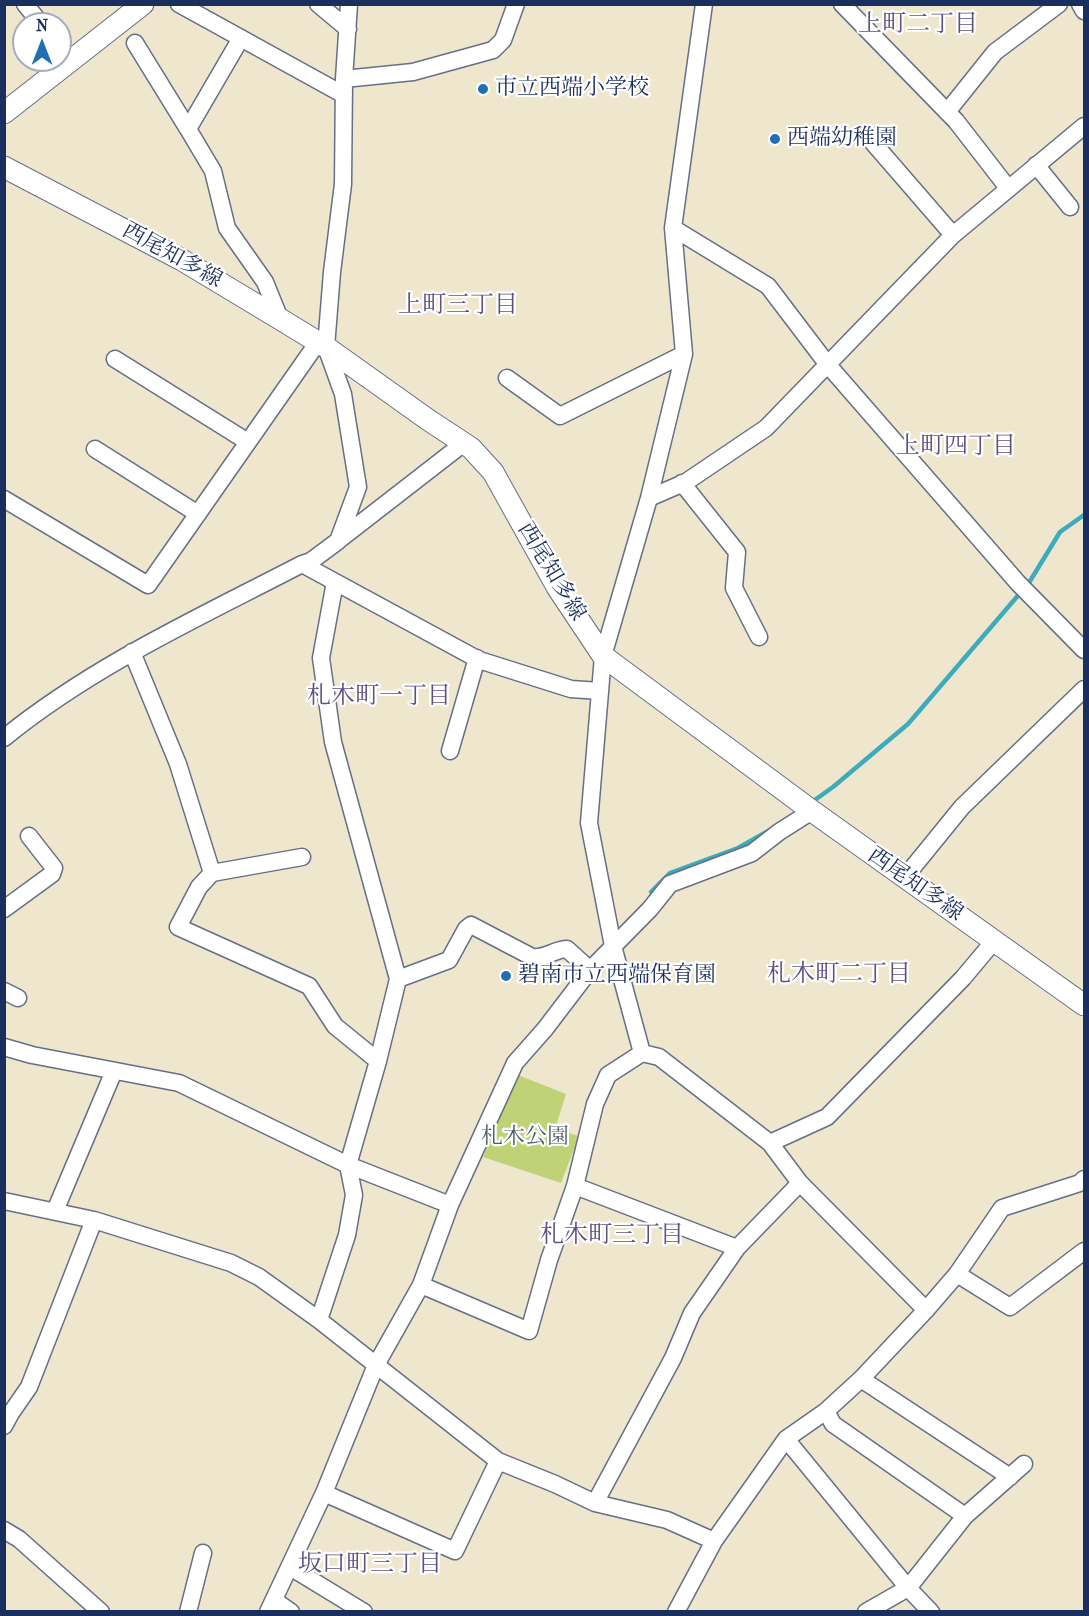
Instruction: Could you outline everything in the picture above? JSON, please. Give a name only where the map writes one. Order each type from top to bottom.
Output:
[{"type":"main road","points":[[72,50],[142,4]]},
{"type":"main road","points":[[4,112],[47,72]]},
{"type":"main road","name":"西尾知多線","points":[[4,167],[182,260],[322,345],[471,448],[493,472],[557,587],[603,656],[904,878],[1084,1005]]},
{"type":"street","points":[[179,4],[240,38],[344,87],[413,72],[493,50],[503,39],[516,4]]},
{"type":"street","points":[[318,4],[348,28]]},
{"type":"street","points":[[4,499],[148,585],[248,441],[322,345],[343,184],[344,87],[349,4]]},
{"type":"street","points":[[642,1053],[613,946],[589,823],[603,656],[650,498],[684,354],[673,228],[704,4]]},
{"type":"street","points":[[842,4],[947,112],[1008,188]]},
{"type":"street","points":[[947,112],[995,52],[1059,4]]},
{"type":"street","points":[[1080,4],[1084,11]]},
{"type":"street","points":[[188,129],[240,38]]},
{"type":"street","points":[[135,43],[213,171],[227,228],[265,282],[280,319]]},
{"type":"street","points":[[650,498],[682,483],[766,428],[953,235],[1084,126]]},
{"type":"street","points":[[869,138],[953,235]]},
{"type":"street","points":[[1036,165],[1070,207]]},
{"type":"street","points":[[673,228],[768,286],[828,365],[1018,584],[1084,650]]},
{"type":"street","points":[[322,345],[343,394],[358,487],[338,541]]},
{"type":"street","points":[[507,378],[560,416],[684,354]]},
{"type":"street","points":[[115,359],[248,441]]},
{"type":"street","points":[[4,738],[30,717],[132,652],[311,561],[464,443]]},
{"type":"street","points":[[95,449],[198,513]]},
{"type":"street","points":[[682,483],[737,552],[734,588],[759,637]]},
{"type":"street","points":[[302,564],[477,658],[572,689],[600,691]]},
{"type":"street","points":[[319,1320],[347,1235],[354,1194],[348,1165],[378,1061],[398,979],[333,742],[321,658],[335,582]]},
{"type":"street","points":[[132,652],[178,764],[212,873]]},
{"type":"street","points":[[450,751],[477,658]]},
{"type":"street","points":[[904,878],[962,807],[1084,689]]},
{"type":"street","points":[[291,1611],[271,1606],[324,1493],[375,1365],[421,1285],[450,1206],[515,1063],[545,1029],[590,970],[650,909],[670,884],[752,853],[812,811]]},
{"type":"street","points":[[4,909],[52,874],[54,868],[29,836]]},
{"type":"street","points":[[302,857],[212,873],[199,887],[178,927],[309,987],[335,1026],[378,1061]]},
{"type":"street","points":[[398,979],[449,960],[466,929],[471,925],[532,957],[540,958],[561,949],[567,950],[590,970]]},
{"type":"street","points":[[770,1143],[826,1118],[963,978],[994,941]]},
{"type":"street","points":[[4,1047],[32,1055],[179,1083],[348,1165],[450,1206]]},
{"type":"street","points":[[421,1285],[529,1330],[549,1260],[575,1186],[596,1104],[608,1075],[642,1053],[659,1057],[770,1143],[800,1183],[926,1310]]},
{"type":"street","points":[[55,1211],[114,1071]]},
{"type":"street","points":[[596,1503],[673,1358],[692,1313],[737,1248],[800,1183]]},
{"type":"street","points":[[676,1611],[714,1541],[786,1439],[826,1411],[861,1379],[926,1310],[957,1274],[1002,1208],[1083,1183]]},
{"type":"street","points":[[575,1186],[737,1248]]},
{"type":"street","points":[[4,1201],[94,1220],[231,1263],[259,1277],[319,1320],[498,1461],[596,1503],[667,1520],[714,1541]]},
{"type":"street","points":[[4,1426],[29,1388],[94,1220]]},
{"type":"street","points":[[957,1274],[1010,1307],[1084,1251]]},
{"type":"street","points":[[861,1379],[1010,1477]]},
{"type":"street","points":[[826,1411],[833,1425],[965,1516]]},
{"type":"street","points":[[786,1439],[908,1588],[931,1611]]},
{"type":"street","points":[[324,1493],[455,1551],[498,1461]]},
{"type":"street","points":[[866,1611],[908,1588],[965,1516],[1024,1464]]},
{"type":"street","points":[[4,1530],[19,1539],[101,1611]]},
{"type":"street","points":[[188,1611],[203,1553]]},
{"type":"street","points":[[290,1567],[364,1611]]},
{"type":"green space","name":"札木公園","points":[[518,1075],[566,1094],[555,1129],[579,1136],[561,1183],[483,1157]]},
{"type":"waterway","points":[[1027,586],[1060,532],[1084,515]]},
{"type":"waterway","points":[[812,802],[908,724],[1021,592]]},
{"type":"waterway","points":[[651,892],[670,873],[738,848],[770,830]]},
{"type":"place","name":"市立西端小学校","points":[[483,89]]},
{"type":"place","name":"西端幼稚園","points":[[775,139]]},
{"type":"place","name":"碧南市立西端保育園","points":[[506,976]]},
{"type":"district","name":"上町二丁目","points":[[918,25]]},
{"type":"district","name":"上町三丁目","points":[[458,306]]},
{"type":"district","name":"上町四丁目","points":[[956,447]]},
{"type":"district","name":"札木町一丁目","points":[[379,697]]},
{"type":"district","name":"札木町二丁目","points":[[839,975]]},
{"type":"district","name":"札木町三丁目","points":[[612,1236]]},
{"type":"district","name":"坂口町三丁目","points":[[370,1565]]}]
